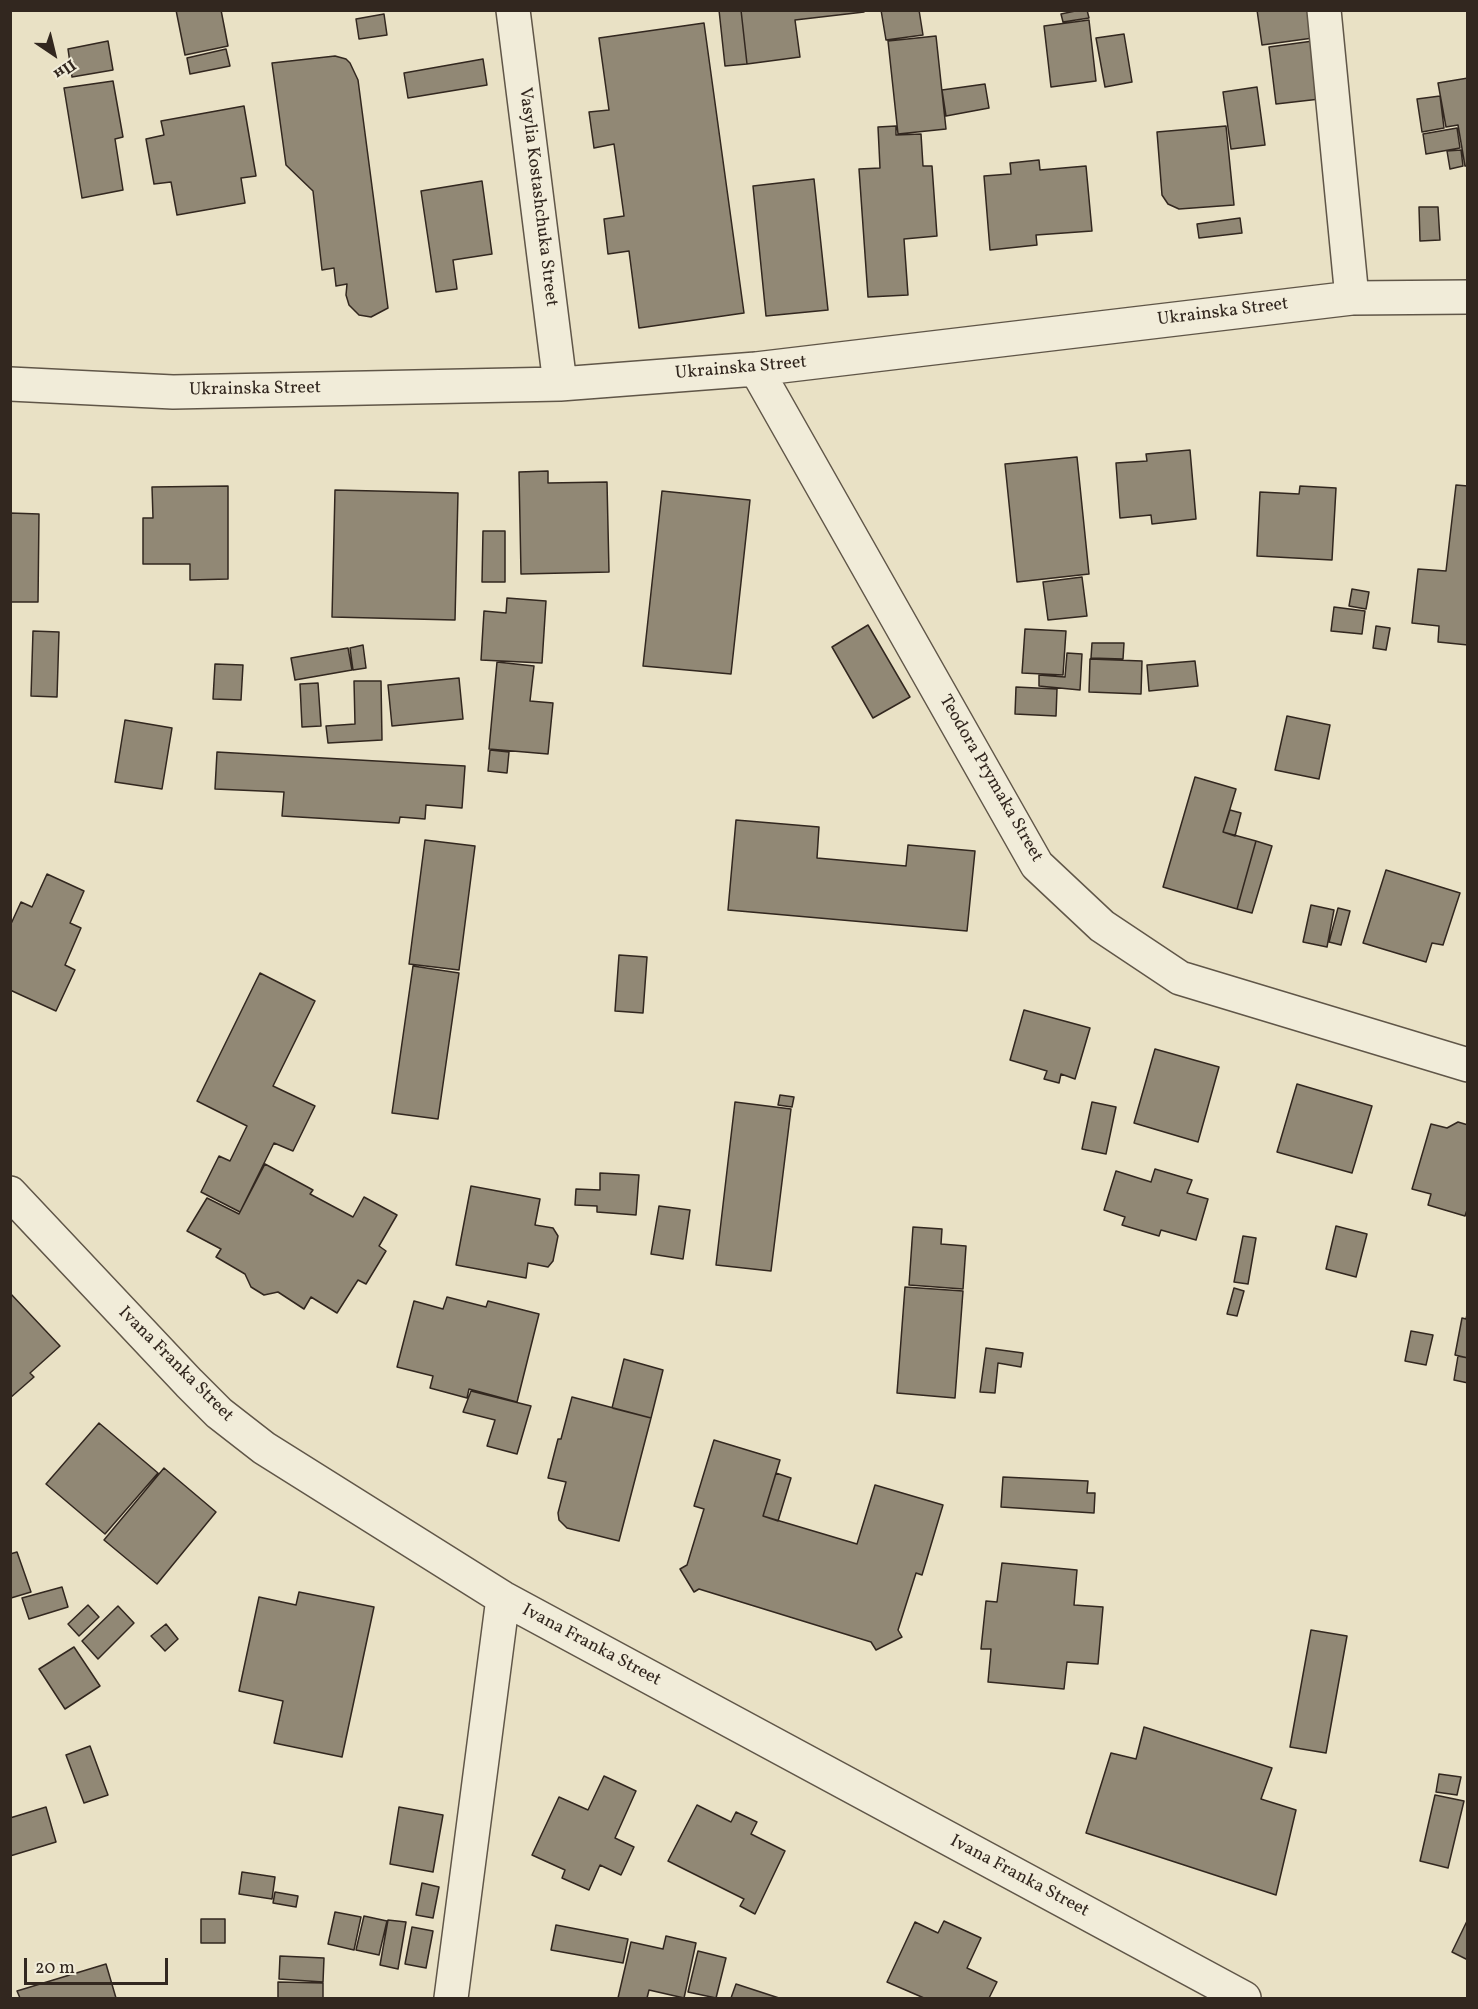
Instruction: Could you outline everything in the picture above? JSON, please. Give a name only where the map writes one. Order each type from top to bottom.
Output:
[{"type":"street","name":"Vasylia Kostashchuka Street","points":[[513,10],[560,384]]},
{"type":"street","points":[[1324,10],[1352,298]]},
{"type":"street","name":"Ukrainska Street","points":[[10,384],[173,392],[560,384],[756,369],[1352,298],[1467,297]]},
{"type":"street","name":"Teodora Prymaka Street","points":[[756,369],[1037,865],[1102,926],[1180,978],[1467,1065]]},
{"type":"street","name":"Ivana Franka Street","points":[[10,1193],[189,1383],[219,1413],[264,1448],[503,1598],[1244,1998]]},
{"type":"street","points":[[451,1998],[503,1598]]},
{"type":"building","points":[[176,10],[221,10],[228,46],[185,55]]},
{"type":"building","points":[[719,10],[741,10],[747,64],[725,66]]},
{"type":"building","points":[[741,10],[864,10],[864,12],[795,20],[800,57],[747,64]]},
{"type":"building","points":[[881,10],[919,10],[923,35],[886,40]]},
{"type":"building","points":[[1087,10],[1089,18],[1063,22],[1061,14]]},
{"type":"building","points":[[1257,10],[1310,10],[1313,38],[1262,45]]},
{"type":"building","points":[[384,14],[387,35],[359,39],[356,19]]},
{"type":"building","points":[[1089,20],[1096,81],[1051,87],[1044,26]]},
{"type":"building","points":[[704,23],[744,313],[639,328],[629,251],[608,254],[604,219],[624,216],[614,144],[594,148],[589,112],[609,110],[599,38]]},
{"type":"building","points":[[1124,34],[1132,82],[1105,87],[1096,38]]},
{"type":"building","points":[[936,36],[946,129],[898,134],[888,41]]},
{"type":"building","points":[[108,41],[113,70],[72,77],[68,49]]},
{"type":"building","points":[[1313,41],[1320,99],[1276,104],[1269,47]]},
{"type":"building","points":[[226,49],[230,66],[190,74],[187,58]]},
{"type":"building","points":[[335,56],[346,59],[350,63],[358,80],[388,308],[371,317],[359,315],[349,305],[346,295],[347,284],[336,286],[334,268],[322,270],[313,191],[286,165],[272,63]]},
{"type":"building","points":[[483,59],[487,85],[408,98],[404,73]]},
{"type":"building","points":[[1468,78],[1468,166],[1465,166],[1458,125],[1446,127],[1438,83]]},
{"type":"building","points":[[113,81],[123,137],[115,139],[123,190],[82,198],[64,88]]},
{"type":"building","points":[[985,84],[989,108],[946,116],[942,90]]},
{"type":"building","points":[[1257,87],[1265,145],[1231,149],[1223,92]]},
{"type":"building","points":[[1440,96],[1444,128],[1422,132],[1417,99]]},
{"type":"building","points":[[244,106],[256,176],[241,178],[245,203],[177,215],[171,182],[154,184],[146,139],[164,135],[161,121]]},
{"type":"building","points":[[896,126],[896,135],[921,134],[923,166],[932,166],[937,236],[904,239],[908,295],[868,297],[859,169],[880,168],[878,127]]},
{"type":"building","points":[[1226,126],[1234,205],[1179,209],[1168,204],[1162,195],[1157,132]]},
{"type":"building","points":[[1457,128],[1460,148],[1426,154],[1423,134]]},
{"type":"building","points":[[1461,150],[1463,166],[1450,169],[1447,151]]},
{"type":"building","points":[[1039,160],[1040,170],[1086,166],[1092,231],[1036,235],[1037,245],[990,250],[984,176],[1011,174],[1010,163]]},
{"type":"building","points":[[814,179],[828,310],[766,316],[753,186]]},
{"type":"building","points":[[482,181],[492,254],[453,260],[457,289],[436,292],[421,191]]},
{"type":"building","points":[[1419,207],[1438,207],[1440,240],[1420,241]]},
{"type":"building","points":[[1240,218],[1242,233],[1199,238],[1197,224]]},
{"type":"building","points":[[1190,450],[1196,519],[1152,524],[1151,515],[1120,518],[1116,463],[1147,461],[1146,454]]},
{"type":"building","points":[[1077,457],[1089,574],[1017,582],[1005,464]]},
{"type":"building","points":[[548,471],[548,483],[607,482],[609,572],[521,574],[519,472]]},
{"type":"building","points":[[1456,485],[1468,486],[1468,645],[1438,642],[1439,626],[1412,623],[1418,569],[1446,571]]},
{"type":"building","points":[[228,486],[228,579],[190,580],[190,564],[143,564],[143,518],[153,518],[152,487]]},
{"type":"building","points":[[1300,486],[1336,488],[1332,560],[1257,556],[1260,492],[1299,494]]},
{"type":"building","points":[[335,490],[458,493],[455,620],[332,617]]},
{"type":"building","points":[[662,491],[750,500],[731,674],[643,666]]},
{"type":"building","points":[[10,513],[39,514],[38,602],[10,602]]},
{"type":"building","points":[[483,531],[505,531],[505,582],[482,582]]},
{"type":"building","points":[[1082,577],[1087,616],[1048,620],[1043,582]]},
{"type":"building","points":[[1352,589],[1369,592],[1366,609],[1349,606]]},
{"type":"building","points":[[507,598],[546,601],[542,663],[481,660],[484,611],[506,613]]},
{"type":"building","points":[[1334,607],[1365,611],[1362,634],[1331,631]]},
{"type":"building","points":[[868,625],[910,697],[873,718],[832,647]]},
{"type":"building","points":[[1376,626],[1390,628],[1386,650],[1373,648]]},
{"type":"building","points":[[1025,629],[1066,631],[1063,675],[1022,673]]},
{"type":"building","points":[[33,631],[59,632],[57,697],[31,696]]},
{"type":"building","points":[[1092,643],[1124,643],[1123,659],[1091,658]]},
{"type":"building","points":[[363,645],[366,668],[353,670],[350,648]]},
{"type":"building","points":[[348,648],[352,670],[295,680],[291,658]]},
{"type":"building","points":[[1067,653],[1082,654],[1080,690],[1039,686],[1039,675],[1065,677]]},
{"type":"building","points":[[1090,659],[1142,661],[1141,694],[1089,692]]},
{"type":"building","points":[[1195,661],[1198,686],[1149,691],[1147,665]]},
{"type":"building","points":[[497,662],[534,666],[530,701],[553,703],[548,754],[489,749]]},
{"type":"building","points":[[215,664],[243,665],[241,700],[213,699]]},
{"type":"building","points":[[459,678],[463,719],[392,726],[388,685]]},
{"type":"building","points":[[354,681],[381,681],[382,740],[328,743],[326,726],[355,724]]},
{"type":"building","points":[[318,683],[321,726],[302,727],[300,684]]},
{"type":"building","points":[[1016,687],[1057,689],[1056,716],[1015,714]]},
{"type":"building","points":[[1287,716],[1330,725],[1319,779],[1275,770]]},
{"type":"building","points":[[125,720],[172,728],[162,789],[115,782]]},
{"type":"building","points":[[490,750],[509,752],[507,773],[488,771]]},
{"type":"building","points":[[217,752],[465,766],[462,808],[426,805],[425,819],[400,817],[399,823],[282,816],[284,792],[215,789]]},
{"type":"building","points":[[1195,777],[1236,789],[1223,832],[1256,841],[1237,909],[1163,887]]},
{"type":"building","points":[[1230,810],[1241,813],[1235,836],[1223,832]]},
{"type":"building","points":[[736,820],[819,827],[817,858],[906,866],[908,845],[975,851],[967,931],[728,910]]},
{"type":"building","points":[[425,840],[475,846],[459,970],[409,964]]},
{"type":"building","points":[[1256,841],[1272,846],[1252,913],[1237,909]]},
{"type":"building","points":[[1386,870],[1460,893],[1443,945],[1432,943],[1426,962],[1363,943]]},
{"type":"building","points":[[47,874],[84,891],[70,923],[81,928],[65,965],[75,970],[56,1011],[10,990],[10,926],[21,902],[32,907]]},
{"type":"building","points":[[1311,905],[1334,910],[1327,947],[1303,942]]},
{"type":"building","points":[[1338,908],[1350,911],[1341,945],[1329,942]]},
{"type":"building","points":[[619,955],[647,957],[643,1013],[615,1011]]},
{"type":"building","points":[[413,966],[459,973],[438,1119],[392,1113]]},
{"type":"building","points":[[260,973],[315,1001],[273,1086],[315,1106],[293,1151],[274,1143],[240,1212],[201,1192],[219,1156],[230,1161],[247,1126],[197,1101]]},
{"type":"building","points":[[1024,1010],[1090,1028],[1075,1079],[1061,1074],[1059,1083],[1044,1079],[1047,1071],[1010,1060]]},
{"type":"building","points":[[1155,1049],[1219,1067],[1198,1142],[1134,1123]]},
{"type":"building","points":[[1297,1084],[1372,1106],[1352,1173],[1277,1152]]},
{"type":"building","points":[[780,1095],[794,1097],[792,1107],[778,1105]]},
{"type":"building","points":[[735,1102],[791,1109],[771,1271],[716,1265]]},
{"type":"building","points":[[1092,1102],[1116,1107],[1106,1154],[1082,1149]]},
{"type":"building","points":[[1458,1122],[1468,1125],[1468,1207],[1465,1216],[1428,1205],[1431,1194],[1412,1189],[1431,1124],[1447,1128]]},
{"type":"building","points":[[265,1164],[313,1190],[310,1194],[353,1217],[364,1197],[397,1215],[379,1246],[386,1251],[366,1284],[358,1280],[337,1313],[311,1297],[304,1309],[278,1292],[264,1295],[251,1287],[245,1274],[216,1257],[221,1249],[187,1231],[207,1198],[239,1214]]},
{"type":"building","points":[[1155,1169],[1192,1180],[1187,1193],[1208,1199],[1196,1240],[1161,1230],[1159,1236],[1122,1225],[1125,1217],[1104,1210],[1116,1171],[1151,1182]]},
{"type":"building","points":[[600,1173],[639,1175],[636,1215],[597,1212],[597,1206],[575,1205],[576,1189],[600,1190]]},
{"type":"building","points":[[471,1186],[540,1199],[535,1225],[553,1228],[558,1236],[553,1261],[548,1267],[528,1263],[526,1278],[456,1265]]},
{"type":"building","points":[[659,1206],[690,1210],[683,1259],[651,1254]]},
{"type":"building","points":[[1336,1226],[1367,1234],[1356,1277],[1326,1269]]},
{"type":"building","points":[[913,1227],[942,1229],[941,1244],[966,1246],[963,1289],[909,1285]]},
{"type":"building","points":[[1243,1236],[1256,1238],[1248,1284],[1234,1282]]},
{"type":"building","points":[[905,1287],[963,1291],[955,1398],[897,1393]]},
{"type":"building","points":[[1234,1288],[1244,1291],[1237,1316],[1227,1314]]},
{"type":"building","points":[[10,1293],[60,1346],[30,1373],[34,1377],[10,1398]]},
{"type":"building","points":[[447,1297],[486,1307],[488,1301],[539,1314],[517,1402],[469,1389],[467,1398],[430,1388],[433,1376],[397,1367],[414,1301],[443,1309]]},
{"type":"building","points":[[1468,1311],[1468,1358],[1455,1355],[1462,1318],[1466,1319]]},
{"type":"building","points":[[1411,1331],[1433,1335],[1426,1365],[1405,1361]]},
{"type":"building","points":[[986,1348],[1023,1353],[1021,1367],[998,1363],[995,1393],[980,1392]]},
{"type":"building","points":[[1458,1356],[1468,1358],[1468,1383],[1454,1380]]},
{"type":"building","points":[[624,1359],[663,1370],[651,1418],[612,1408]]},
{"type":"building","points":[[471,1391],[531,1406],[517,1454],[487,1446],[495,1420],[463,1412]]},
{"type":"building","points":[[572,1397],[651,1418],[619,1541],[567,1528],[559,1520],[558,1513],[566,1482],[548,1478]]},
{"type":"building","points":[[99,1423],[158,1473],[105,1534],[46,1484]]},
{"type":"building","points":[[714,1440],[780,1460],[763,1516],[857,1544],[875,1485],[943,1505],[922,1575],[916,1573],[898,1630],[902,1637],[876,1650],[871,1642],[699,1589],[694,1592],[680,1569],[687,1565],[704,1509],[694,1506]]},
{"type":"building","points":[[164,1468],[216,1512],[157,1584],[104,1540]]},
{"type":"building","points":[[776,1473],[791,1478],[778,1521],[763,1516]]},
{"type":"building","points":[[1003,1477],[1088,1481],[1087,1493],[1095,1493],[1094,1513],[1001,1507]]},
{"type":"building","points":[[17,1552],[31,1592],[11,1598],[10,1554]]},
{"type":"building","points":[[1002,1563],[1077,1570],[1074,1605],[1103,1607],[1098,1664],[1067,1662],[1064,1689],[988,1682],[991,1649],[981,1649],[986,1601],[997,1602]]},
{"type":"building","points":[[62,1587],[68,1607],[29,1619],[22,1598]]},
{"type":"building","points":[[299,1592],[374,1607],[342,1757],[274,1743],[283,1701],[239,1691],[259,1597],[296,1605]]},
{"type":"building","points":[[88,1605],[99,1617],[79,1636],[68,1624]]},
{"type":"building","points":[[118,1606],[134,1623],[98,1659],[82,1641]]},
{"type":"building","points":[[166,1624],[178,1639],[165,1651],[151,1636]]},
{"type":"building","points":[[1311,1630],[1347,1636],[1326,1753],[1290,1747]]},
{"type":"building","points":[[74,1647],[100,1686],[65,1709],[39,1669]]},
{"type":"building","points":[[1144,1727],[1272,1768],[1261,1799],[1296,1810],[1276,1895],[1086,1833],[1111,1753],[1136,1759]]},
{"type":"building","points":[[90,1746],[108,1795],[84,1803],[66,1755]]},
{"type":"building","points":[[1439,1774],[1461,1777],[1457,1795],[1436,1792]]},
{"type":"building","points":[[604,1776],[636,1791],[615,1838],[634,1847],[621,1875],[600,1865],[589,1890],[562,1878],[565,1870],[532,1855],[559,1797],[588,1810]]},
{"type":"building","points":[[1435,1795],[1464,1801],[1448,1868],[1420,1861]]},
{"type":"building","points":[[697,1805],[731,1822],[736,1812],[757,1822],[751,1834],[785,1851],[755,1914],[740,1906],[744,1899],[668,1861]]},
{"type":"building","points":[[46,1807],[56,1842],[10,1856],[10,1818]]},
{"type":"building","points":[[399,1807],[443,1815],[433,1872],[390,1864]]},
{"type":"building","points":[[242,1872],[275,1877],[272,1899],[239,1894]]},
{"type":"building","points":[[422,1883],[439,1887],[433,1918],[416,1915]]},
{"type":"building","points":[[275,1892],[298,1896],[296,1907],[273,1903]]},
{"type":"building","points":[[335,1912],[361,1917],[354,1950],[328,1944]]},
{"type":"building","points":[[364,1916],[387,1921],[379,1955],[356,1950]]},
{"type":"building","points":[[201,1919],[225,1919],[225,1943],[201,1943]]},
{"type":"building","points":[[1468,1919],[1468,1960],[1452,1952]]},
{"type":"building","points":[[388,1920],[406,1922],[398,1969],[380,1965]]},
{"type":"building","points":[[944,1921],[981,1938],[967,1968],[997,1982],[989,1998],[924,1998],[887,1982],[915,1922],[938,1933]]},
{"type":"building","points":[[556,1925],[628,1939],[623,1963],[551,1950]]},
{"type":"building","points":[[412,1927],[433,1931],[426,1968],[405,1964]]},
{"type":"building","points":[[666,1936],[696,1943],[684,1998],[649,1990],[647,1998],[618,1998],[631,1942],[663,1949]]},
{"type":"building","points":[[698,1951],[726,1958],[716,1998],[688,1992]]},
{"type":"building","points":[[280,1956],[324,1958],[323,1982],[279,1979]]},
{"type":"building","points":[[106,1964],[116,1998],[20,1998],[17,1991]]},
{"type":"building","points":[[278,1982],[323,1983],[323,1998],[278,1998]]},
{"type":"building","points":[[736,1984],[779,1998],[731,1998]]}]
